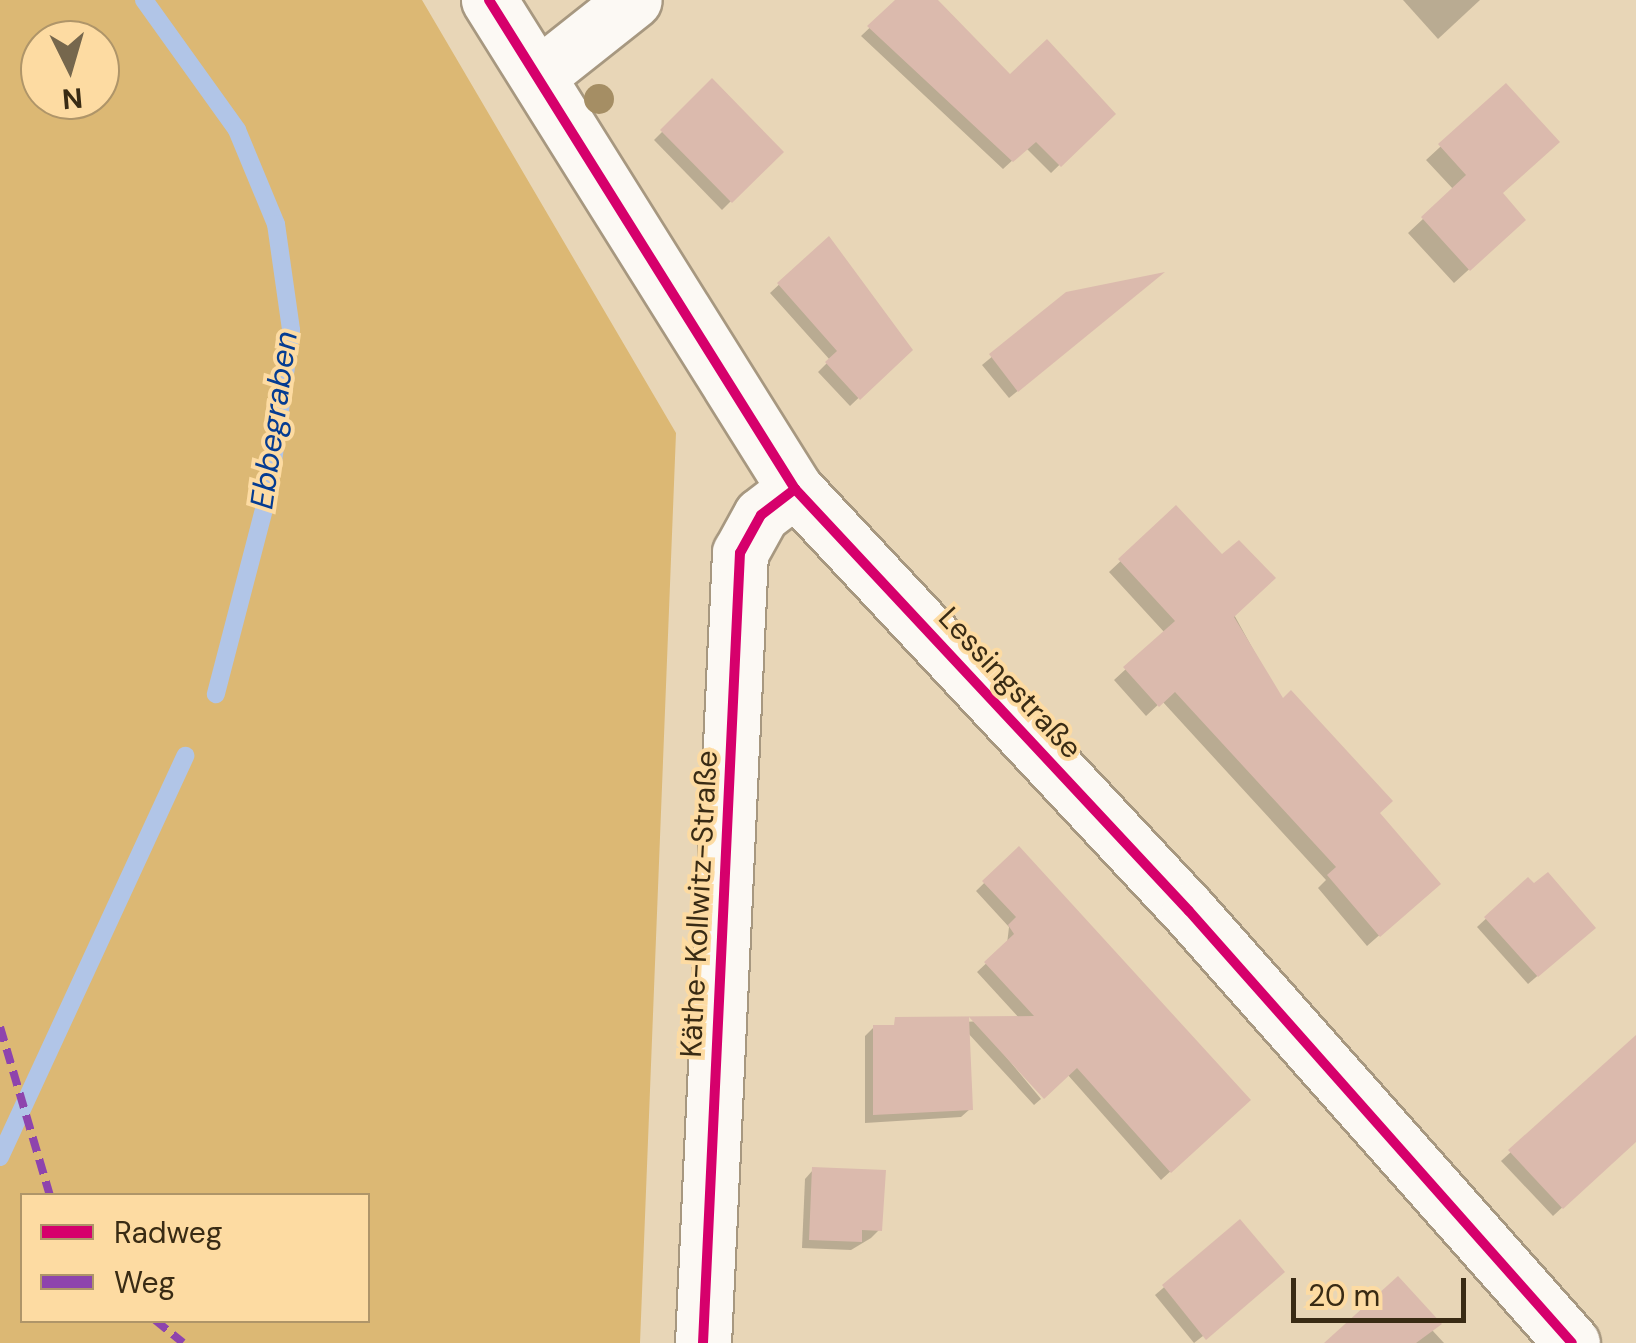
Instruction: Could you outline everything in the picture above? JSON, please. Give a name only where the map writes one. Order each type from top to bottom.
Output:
[{"type":"street","name":"Lessingstraße","points":[[489,0],[796,489],[1177,898],[1572,1343]]},
{"type":"street","points":[[538,76],[634,0]]},
{"type":"street","name":"Käthe-Kollwitz-Straße","points":[[704,1343],[740,553],[761,516],[796,489]]},
{"type":"shaded area","points":[[0,0],[422,0],[676,433],[640,1343],[0,1343]]},
{"type":"building","points":[[895,0],[938,0],[1010,74],[1047,39],[1116,114],[1061,167],[1036,142],[1013,162],[867,26]]},
{"type":"building","points":[[712,78],[784,152],[732,203],[660,130]]},
{"type":"building","points":[[1506,83],[1560,142],[1503,193],[1526,220],[1470,271],[1421,217],[1466,175],[1438,144]]},
{"type":"building","points":[[829,236],[913,350],[860,400],[825,362],[837,351],[777,283]]},
{"type":"building","points":[[1165,272],[1018,392],[989,354],[1066,292]]},
{"type":"building","points":[[1176,505],[1222,554],[1239,540],[1276,578],[1234,617],[1283,698],[1291,690],[1393,801],[1380,813],[1441,884],[1380,937],[1327,875],[1336,867],[1175,692],[1159,707],[1123,667],[1175,621],[1118,559]]},
{"type":"building","points":[[1019,846],[1251,1100],[1171,1173],[1077,1068],[1044,1099],[969,1017],[973,1110],[873,1115],[873,1025],[894,1025],[895,1017],[1034,1016],[984,962],[1014,934],[1008,925],[1016,917],[982,881]]},
{"type":"building","points":[[1548,872],[1596,928],[1538,977],[1484,917],[1528,877],[1534,883]]},
{"type":"building","points":[[1636,1035],[1636,1142],[1563,1209],[1508,1150]]},
{"type":"building","points":[[812,1167],[886,1170],[882,1231],[862,1230],[862,1242],[809,1240]]},
{"type":"building","points":[[1240,1219],[1285,1272],[1206,1340],[1162,1285]]},
{"type":"building","points":[[1398,1276],[1442,1324],[1416,1343],[1324,1343]]},
{"type":"waterway","name":"Ebbegraben","points":[[144,0],[237,130],[276,224],[291,330],[269,490],[216,694]]},
{"type":"waterway","name":"Ebbegraben","points":[[0,1157],[185,756]]},
{"type":"marked path","points":[[0,1027],[49,1193]]},
{"type":"marked path","points":[[159,1323],[183,1343]]},
{"type":"cycle path","points":[[489,0],[795,489],[1189,911],[1572,1343]]},
{"type":"cycle path","points":[[703,1343],[740,553],[761,515],[795,489]]}]
